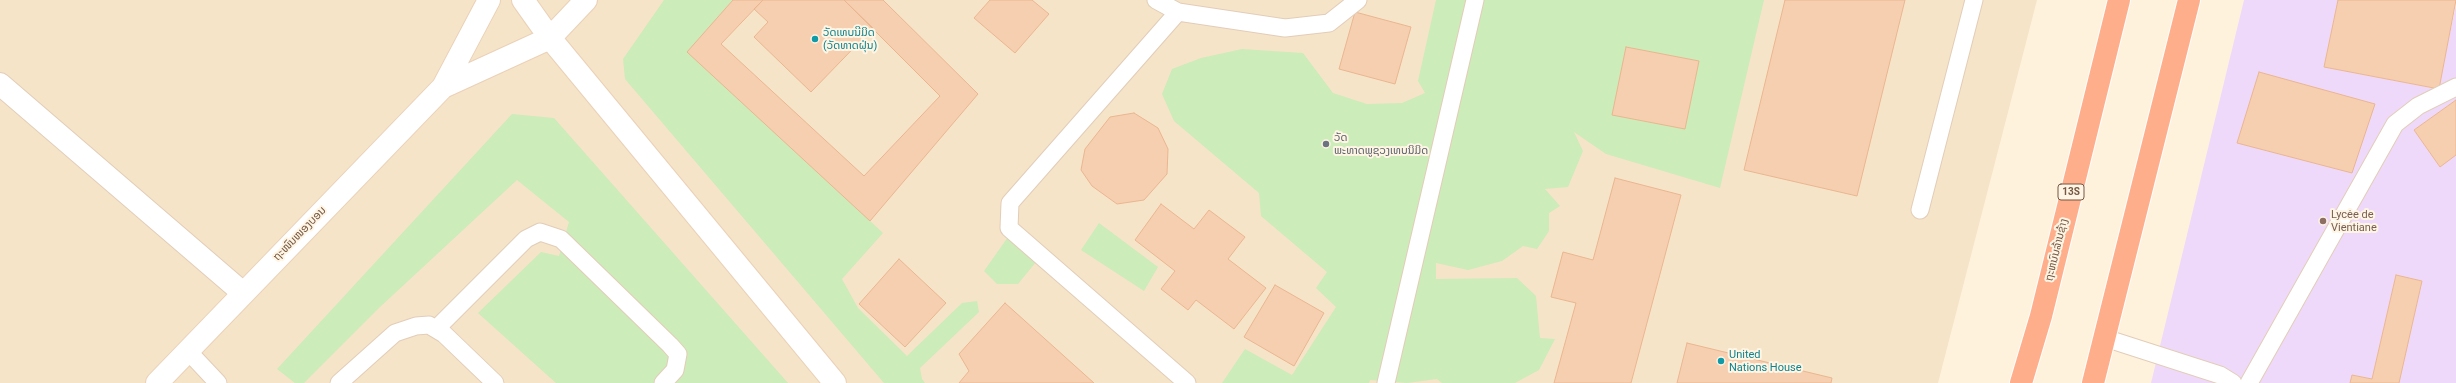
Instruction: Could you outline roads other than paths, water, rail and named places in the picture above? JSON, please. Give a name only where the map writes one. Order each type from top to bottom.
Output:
[{"type":"highway","name":"ຖະຫນົນລ້ານຊ້າງ","points":[[2022,383],[2041,316],[2119,0]]},
{"type":"highway","points":[[2093,383],[2189,0]]},
{"type":"street","name":"ຖະໜົນໜອງບອນ","points":[[157,383],[187,350],[443,86],[489,0]]},
{"type":"street","points":[[523,0],[550,38],[835,383]]},
{"type":"street","name":"ຖະໜົນໜອງບອນ","points":[[443,86],[550,38],[586,0]]},
{"type":"street","points":[[0,84],[243,293]]},
{"type":"lane","points":[[1156,0],[1178,12],[1285,28],[1328,22],[1358,0]]},
{"type":"lane","points":[[1386,383],[1475,0]]},
{"type":"lane","points":[[1920,210],[1974,0]]},
{"type":"lane","points":[[1178,12],[1010,203],[1009,228],[1187,383]]},
{"type":"lane","points":[[2249,383],[2395,124],[2418,106],[2449,93],[2456,87]]},
{"type":"lane","points":[[436,329],[526,240],[540,232],[561,239],[670,344],[678,354],[675,370],[662,383]]},
{"type":"lane","points":[[339,383],[395,333],[416,326],[429,325],[436,329],[495,383]]},
{"type":"lane","points":[[2105,338],[2220,375],[2233,383]]},
{"type":"lane","points":[[187,350],[218,383]]},
{"type":"place","name":"ວັດເທບນີມິດ (ວັດທາດຝຸ່ນ)","points":[[815,39]]},
{"type":"place","name":"ວັດ ພະທາດພູຊວງເທບນິມິດ","points":[[1326,144]]},
{"type":"place","name":"Lycėe de Vientiane","points":[[2323,221]]},
{"type":"place","name":"United Nations House","points":[[1721,361]]}]
